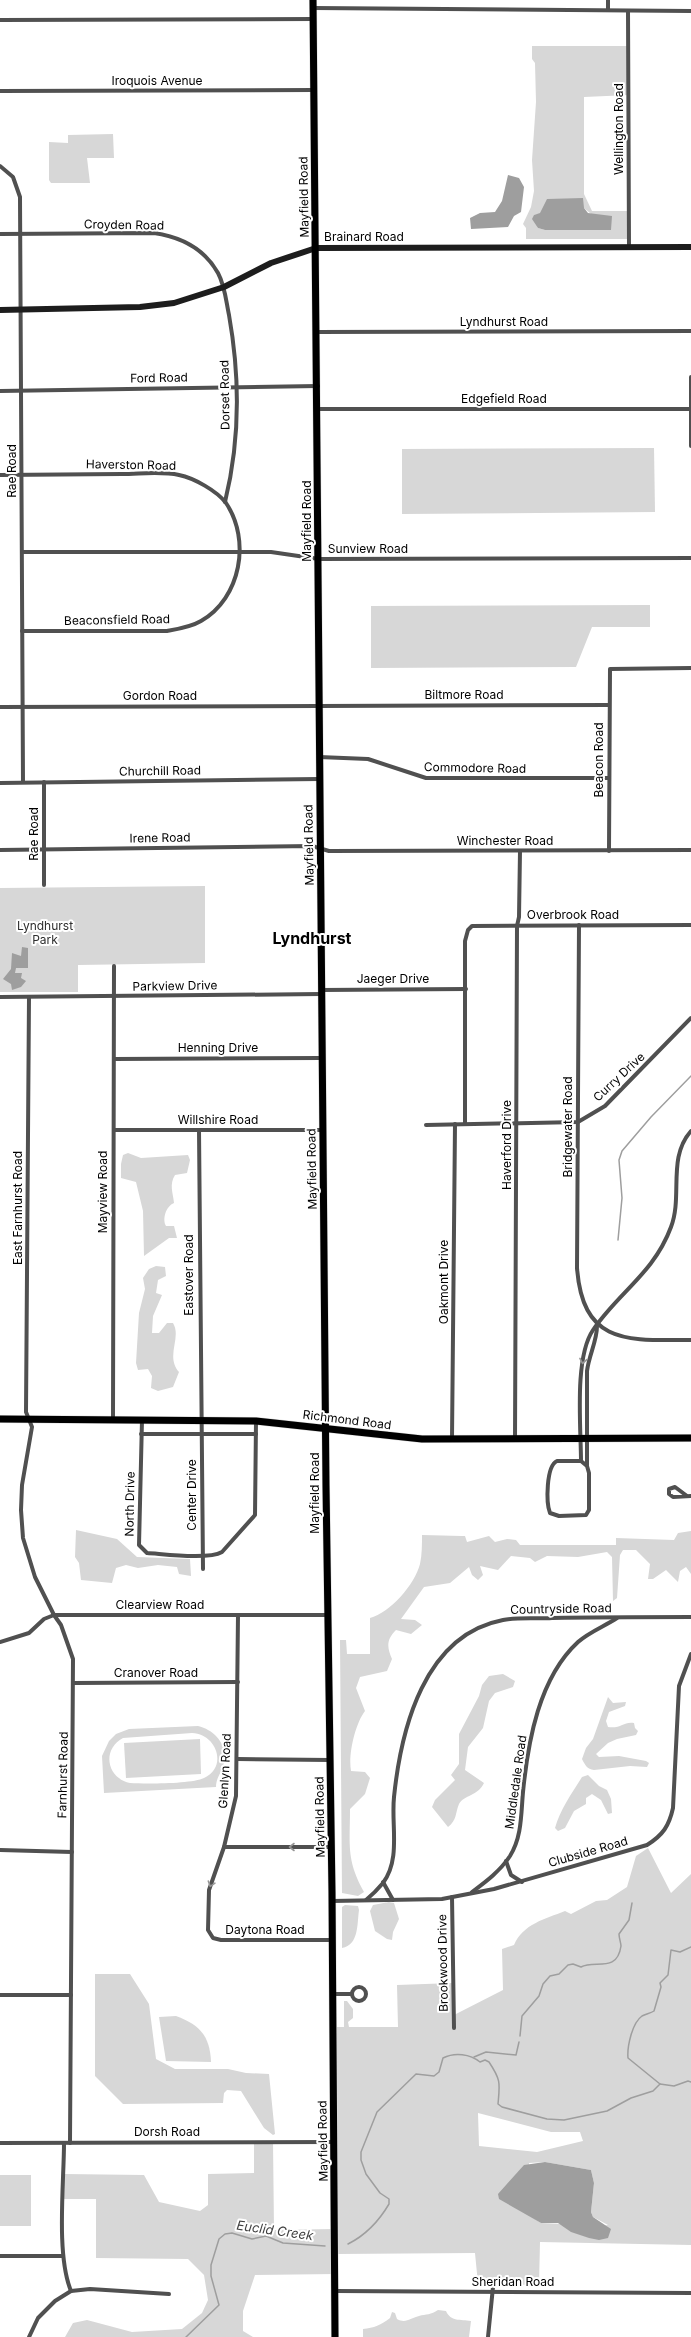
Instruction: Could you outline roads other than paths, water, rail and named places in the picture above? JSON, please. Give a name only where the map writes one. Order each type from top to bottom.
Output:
[{"type":"main road","name":"Mayfield Road","points":[[313,0],[318,386],[319,757],[325,1429],[332,1901],[335,2337]]},
{"type":"main road","name":"Brainard Road","points":[[0,310],[157,306],[187,300],[224,287],[271,262],[316,248],[691,247]]},
{"type":"main road","name":"Richmond Road","points":[[0,1419],[256,1421],[395,1437],[452,1439],[691,1438]]},
{"type":"street","points":[[608,0],[608,10]]},
{"type":"street","points":[[314,8],[691,11]]},
{"type":"street","name":"Wellington Road","points":[[628,11],[629,246]]},
{"type":"street","points":[[0,20],[314,19]]},
{"type":"street","name":"Iroquois Avenue","points":[[0,91],[314,90]]},
{"type":"street","name":"Rae Road","points":[[0,166],[12,177],[18,189],[20,234],[23,782]]},
{"type":"street","name":"Croyden Road","points":[[0,234],[154,233],[170,236],[186,241],[200,250],[218,273],[224,287]]},
{"type":"street","name":"Dorset Road","points":[[224,287],[233,341],[237,387],[235,449],[232,475],[225,502]]},
{"type":"street","name":"Lyndhurst Road","points":[[317,332],[691,331]]},
{"type":"street","points":[[691,377],[691,446]]},
{"type":"street","name":"Ford Road","points":[[0,391],[318,386]]},
{"type":"street","name":"Edgefield Road","points":[[318,409],[691,409]]},
{"type":"street","name":"Haverston Road","points":[[0,475],[180,475],[209,489],[225,502],[237,530],[240,552]]},
{"type":"street","name":"Sunview Road","points":[[22,552],[283,553],[319,559],[691,558]]},
{"type":"street","name":"Beaconsfield Road","points":[[22,631],[167,631],[182,628],[201,621],[218,608],[235,580],[240,552]]},
{"type":"street","name":"Beacon Road","points":[[609,850],[610,669],[691,668]]},
{"type":"street","name":"Biltmore Road","points":[[319,705],[609,706]]},
{"type":"street","name":"Gordon Road","points":[[0,707],[319,705]]},
{"type":"street","name":"Commodore Road","points":[[319,757],[368,759],[426,778],[609,778]]},
{"type":"street","name":"Churchill Road","points":[[0,783],[320,779]]},
{"type":"street","name":"Rae Road","points":[[44,782],[44,885]]},
{"type":"street","name":"Irene Road","points":[[0,850],[312,846],[320,849]]},
{"type":"street","name":"Winchester Road","points":[[320,849],[344,852],[691,850]]},
{"type":"street","name":"Haverford Drive","points":[[515,1439],[517,926],[519,917],[520,851]]},
{"type":"street","name":"Bridgewater Road","points":[[579,925],[578,1282],[582,1302],[597,1325]]},
{"type":"street","name":"Overbrook Road","points":[[466,989],[465,942],[468,930],[472,926],[691,925]]},
{"type":"street","name":"Mayview Road","points":[[113,1419],[114,966]]},
{"type":"street","points":[[465,1124],[466,989]]},
{"type":"street","name":"Jaeger Drive","points":[[321,992],[466,989]]},
{"type":"street","name":"Parkview Drive","points":[[0,997],[114,997],[321,992]]},
{"type":"street","name":"East Farnhurst Road","points":[[29,997],[26,1412],[30,1419]]},
{"type":"street","name":"Curry Drive","points":[[426,1125],[578,1122],[605,1106],[691,1018]]},
{"type":"street","name":"Henning Drive","points":[[114,1058],[322,1058]]},
{"type":"street","name":"Oakmont Drive","points":[[452,1439],[455,1124]]},
{"type":"street","name":"Willshire Road","points":[[114,1130],[323,1130]]},
{"type":"street","name":"Eastover Road","points":[[199,1130],[200,1420]]},
{"type":"street","points":[[587,1466],[580,1461],[557,1461],[551,1466],[549,1471],[548,1510],[551,1515],[581,1516],[588,1514],[589,1473],[584,1439],[582,1361],[587,1342],[597,1325],[612,1306],[650,1266],[662,1249],[672,1225],[676,1205],[676,1164],[684,1139],[691,1131]]},
{"type":"street","points":[[597,1325],[619,1336],[631,1339],[691,1340]]},
{"type":"street","points":[[580,1461],[584,1439],[588,1371],[592,1349],[597,1336],[597,1325]]},
{"type":"street","name":"Farnhurst Road","points":[[30,1419],[32,1427],[22,1485],[20,1510],[23,1538],[35,1577],[54,1615],[61,1624],[73,1659],[70,2143]]},
{"type":"street","name":"North Drive","points":[[142,1420],[139,1546],[147,1553],[203,1555],[216,1555],[222,1552],[255,1514],[256,1421]]},
{"type":"street","name":"Center Drive","points":[[200,1420],[202,1432],[203,1570]]},
{"type":"street","points":[[141,1434],[202,1432],[256,1434]]},
{"type":"street","points":[[0,1642],[29,1632],[44,1620],[54,1615]]},
{"type":"street","name":"Clearview Road","points":[[54,1615],[328,1615]]},
{"type":"street","name":"Glenlyn Road","points":[[208,1924],[209,1890],[224,1848],[236,1796],[238,1615]]},
{"type":"street","name":"Countryside Road","points":[[366,1900],[383,1882],[393,1859],[393,1800],[398,1761],[408,1722],[436,1662],[466,1635],[504,1620],[690,1617]]},
{"type":"street","name":"Middledale Road","points":[[470,1893],[495,1874],[506,1861],[519,1832],[531,1739],[545,1694],[558,1666],[579,1641],[618,1618]]},
{"type":"street","name":"Clubside Road","points":[[332,1901],[452,1897],[522,1882],[647,1845],[662,1836],[670,1823],[672,1808],[679,1686],[691,1654]]},
{"type":"street","name":"Cranover Road","points":[[74,1683],[238,1682]]},
{"type":"street","points":[[237,1759],[330,1760]]},
{"type":"street","points":[[224,1848],[331,1847]]},
{"type":"street","points":[[0,1850],[72,1852]]},
{"type":"street","points":[[506,1861],[512,1874],[522,1882]]},
{"type":"street","points":[[383,1882],[393,1900]]},
{"type":"street","name":"Brookwood Drive","points":[[452,1897],[454,2028]]},
{"type":"street","name":"Daytona Road","points":[[208,1924],[209,1933],[217,1940],[332,1940]]},
{"type":"street","points":[[332,1994],[352,1994]]},
{"type":"street","points":[[0,1995],[70,1995]]},
{"type":"street","name":"Dorsh Road","points":[[0,2143],[334,2142]]},
{"type":"street","points":[[64,2143],[63,2256],[66,2279],[71,2291]]},
{"type":"street","points":[[0,2256],[63,2256]]},
{"type":"street","points":[[488,2337],[491,2292],[493,2287]]},
{"type":"street","points":[[29,2337],[38,2318],[55,2301],[71,2291],[90,2289],[169,2294]]},
{"type":"street","name":"Sheridan Road","points":[[335,2291],[691,2293]]},
{"type":"waterway","points":[[618,1240],[622,1198],[619,1160],[622,1151],[651,1117],[691,1076]]},
{"type":"waterway","points":[[520,2036],[522,2016],[539,1996],[543,1984],[550,1976],[559,1974],[568,1965],[573,1964],[581,1967],[592,1964],[610,1963],[615,1960],[619,1955],[621,1946],[619,1934],[629,1920],[632,1903]]},
{"type":"waterway","name":"Euclid Creek","points":[[348,2244],[372,2227],[389,2204],[389,2199],[380,2193],[366,2174],[361,2160],[361,2152],[377,2112],[416,2074],[434,2076],[439,2072],[443,2058],[452,2055],[472,2057],[480,2062],[485,2060],[489,2062],[498,2078],[498,2104],[502,2107],[547,2119],[564,2120],[607,2111],[631,2098],[653,2091],[660,2084],[628,2058],[628,2048],[631,2036],[638,2019],[654,2011],[661,1987],[660,1983],[668,1975],[671,1950],[680,1952],[691,1947]]},
{"type":"waterway","points":[[474,2057],[486,2052],[516,2055],[519,2042]]},
{"type":"waterway","points":[[660,2084],[674,2086],[688,2081],[691,2082]]},
{"type":"waterway","name":"Euclid Creek","points":[[186,2337],[219,2305],[211,2276],[211,2265],[219,2239],[225,2234],[232,2233],[252,2239],[266,2236],[283,2243],[325,2246]]},
{"type":"district","name":"Lyndhurst","points":[[312,938]]},
{"type":"park label","name":"Lyndhurst Park","points":[[45,933]]}]
